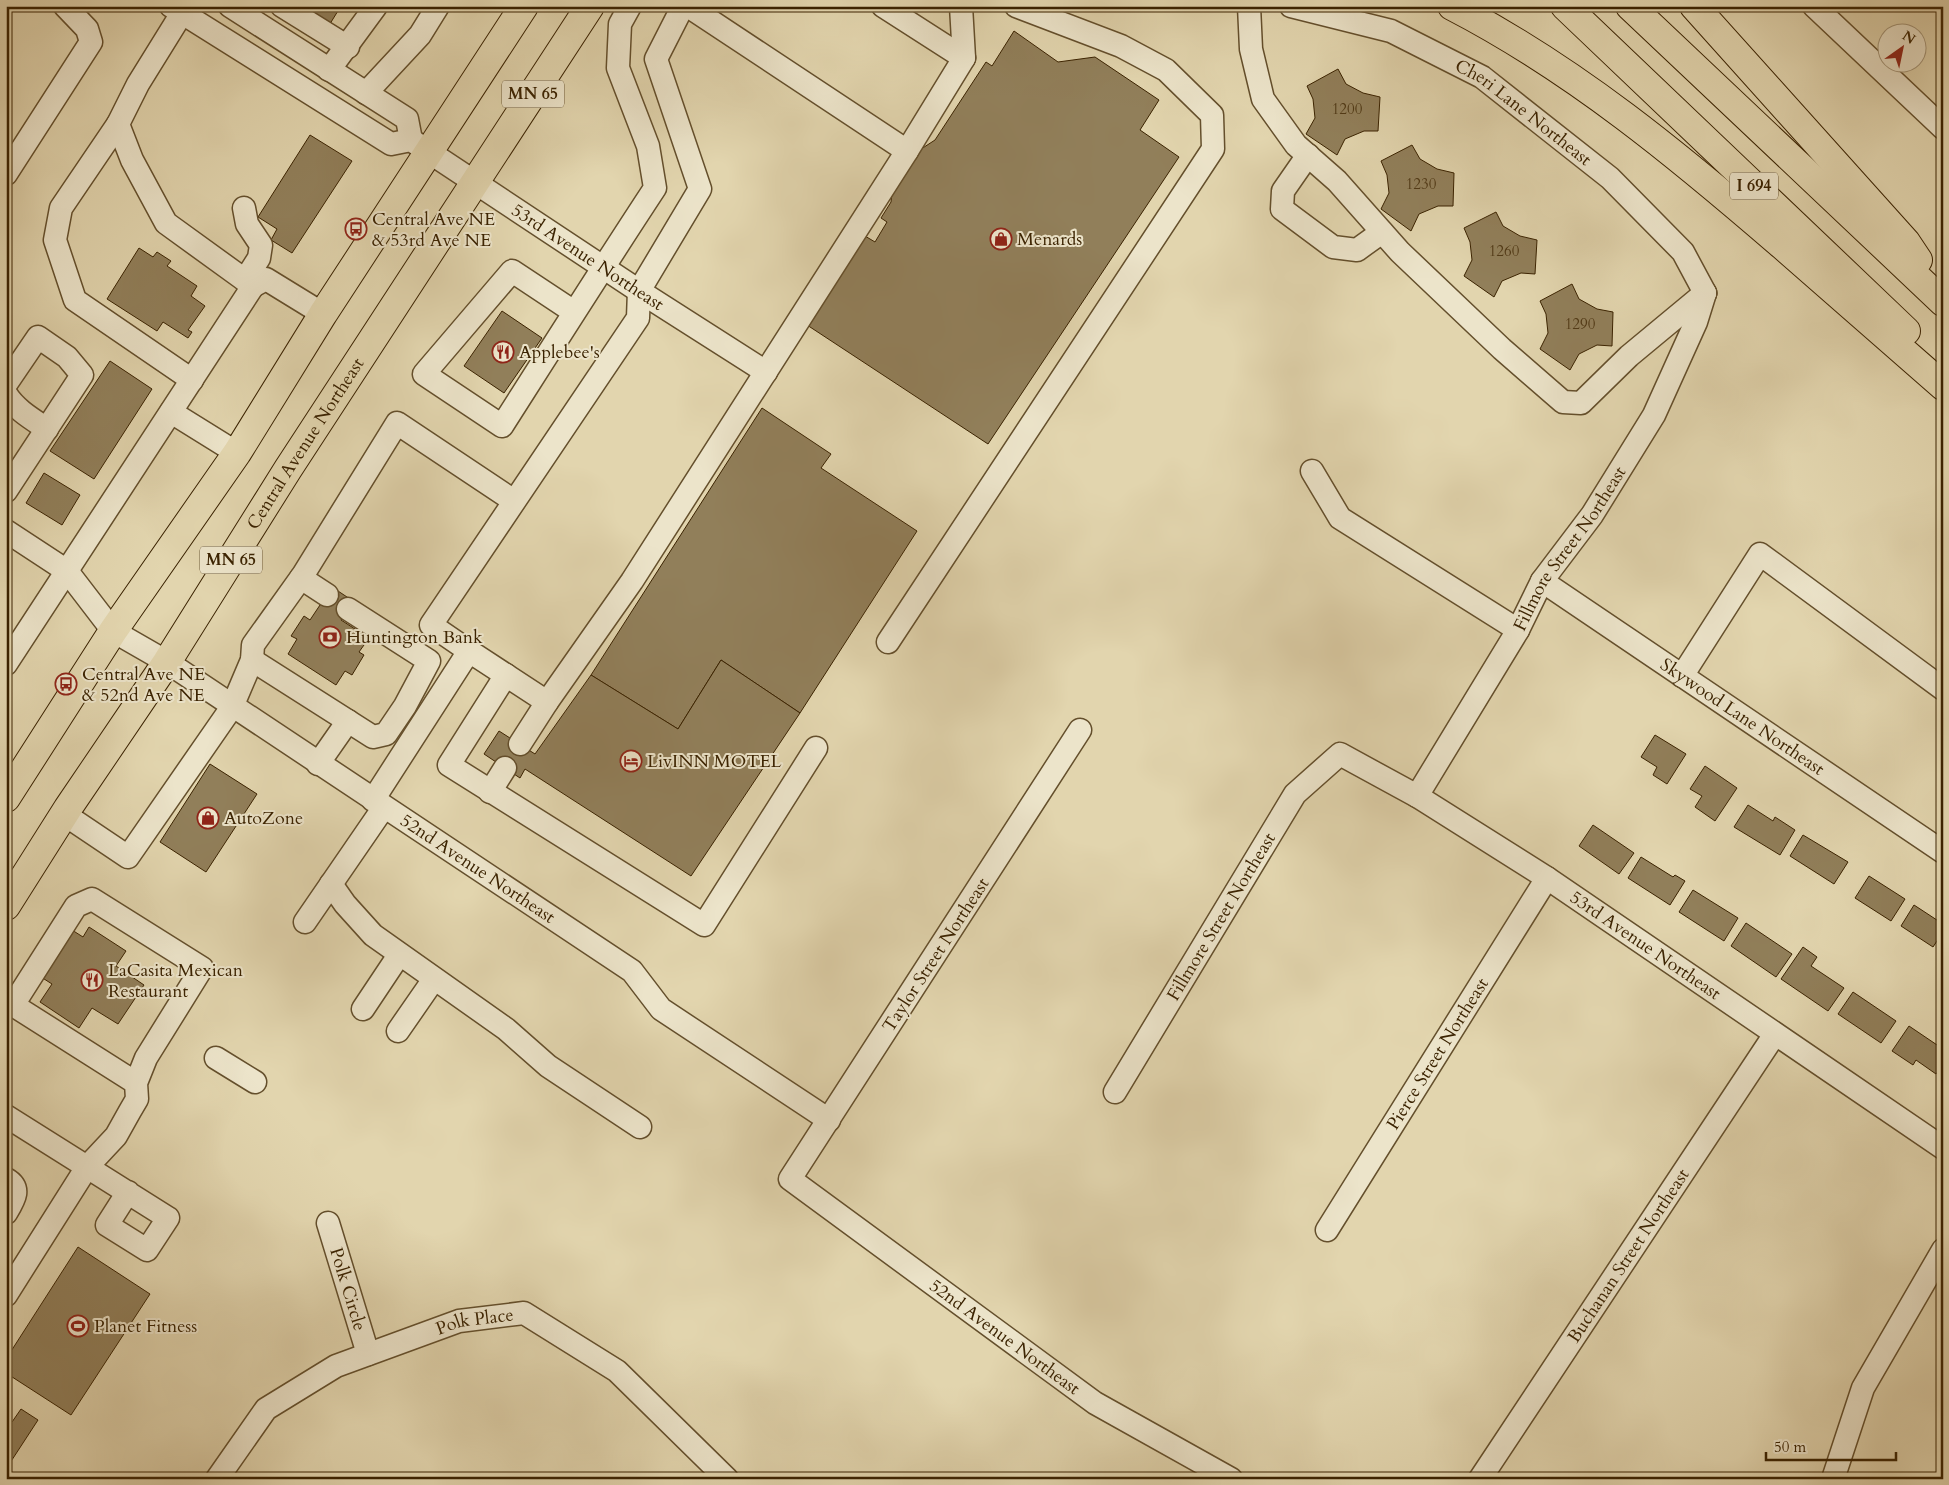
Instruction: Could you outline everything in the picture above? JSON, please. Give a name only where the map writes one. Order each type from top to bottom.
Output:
[{"type":"main road","name":"MN 65","points":[[6,798],[114,631],[236,453],[323,314],[420,145],[524,6]]},
{"type":"main road","name":"Central Avenue Northeast","points":[[6,906],[39,857],[64,814],[167,662],[292,464],[590,6]]},
{"type":"main road","points":[[1452,6],[1499,30],[1592,90],[1747,215],[1943,386]]},
{"type":"main road","name":"I 694","points":[[1565,6],[1943,365]]},
{"type":"main road","name":"I 694","points":[[1630,6],[1943,302]]},
{"type":"main road","points":[[1694,6],[1906,242],[1943,296]]},
{"type":"street","points":[[6,174],[90,42],[87,29],[65,6]]},
{"type":"street","points":[[192,380],[74,300],[55,240],[61,208],[118,124],[177,10],[391,144],[420,145],[407,119],[230,6]]},
{"type":"street","points":[[282,6],[348,47]]},
{"type":"street","points":[[329,70],[348,47],[376,6]]},
{"type":"street","points":[[366,93],[420,34],[438,6]]},
{"type":"street","points":[[574,312],[512,271],[424,374],[502,426],[655,188],[648,146],[618,68],[620,24],[630,6]]},
{"type":"street","points":[[547,702],[431,625],[638,318],[639,291],[700,190],[656,59],[683,6]]},
{"type":"street","points":[[688,6],[907,151]]},
{"type":"street","points":[[883,6],[964,58]]},
{"type":"street","points":[[520,744],[547,702],[632,581],[907,151],[964,58],[961,6]]},
{"type":"street","points":[[888,642],[1213,149],[1212,115],[1166,70],[1121,46],[1016,6]]},
{"type":"street","points":[[1249,6],[1251,49],[1263,99],[1296,145],[1337,181],[1400,252],[1502,349],[1563,402],[1581,403],[1629,356],[1705,292]]},
{"type":"street","name":"Cheri Lane Northeast","points":[[1292,6],[1391,32],[1482,77],[1610,178],[1683,252],[1705,292]]},
{"type":"street","points":[[1814,6],[1943,128]]},
{"type":"street","points":[[118,124],[132,160],[166,223],[249,283],[266,279],[323,314]]},
{"type":"street","name":"53rd Avenue Northeast","points":[[420,145],[639,291],[766,372]]},
{"type":"street","points":[[1308,155],[1283,191],[1282,209],[1333,247],[1357,250],[1382,232]]},
{"type":"street","points":[[6,664],[192,380],[249,283],[260,258],[261,245],[247,224],[244,208]]},
{"type":"street","name":"Fillmore Street Northeast","points":[[1417,796],[1518,630],[1542,581],[1592,516],[1654,415],[1696,322],[1705,292]]},
{"type":"street","points":[[6,384],[38,337],[67,357],[82,375],[6,491]]},
{"type":"street","points":[[6,394],[27,416],[46,429]]},
{"type":"street","points":[[171,412],[236,453]]},
{"type":"street","points":[[64,814],[128,857],[232,707],[252,660],[253,646],[301,578],[397,422],[514,501]]},
{"type":"street","points":[[1312,471],[1340,518],[1518,630]]},
{"type":"street","points":[[6,530],[67,571],[114,631]]},
{"type":"street","points":[[1682,676],[1760,554],[1943,689]]},
{"type":"street","points":[[301,578],[326,595]]},
{"type":"street","name":"Skywood Lane Northeast","points":[[1542,581],[1943,852]]},
{"type":"street","points":[[252,660],[374,737],[386,734],[405,706],[429,661],[348,609]]},
{"type":"street","name":"52nd Avenue Northeast","points":[[114,631],[167,662],[232,707],[632,971],[661,1009],[829,1120]]},
{"type":"street","points":[[305,922],[331,884],[468,651]]},
{"type":"street","points":[[506,675],[449,765],[704,925],[816,748]]},
{"type":"street","points":[[318,764],[348,721]]},
{"type":"street","name":"Taylor Street Northeast","points":[[790,1179],[1080,730]]},
{"type":"street","name":"53rd Avenue Northeast","points":[[1340,754],[1417,796],[1546,878],[1943,1148]]},
{"type":"street","name":"Fillmore Street Northeast","points":[[1115,1092],[1295,794],[1340,754]]},
{"type":"street","points":[[490,792],[505,768]]},
{"type":"street","name":"Pierce Street Northeast","points":[[1327,1230],[1546,878]]},
{"type":"street","points":[[331,884],[345,904],[373,936],[506,1029],[548,1066],[640,1128]]},
{"type":"street","points":[[9,1286],[87,1167],[116,1136],[137,1099],[136,1083],[146,1058],[202,968],[92,899],[76,906],[13,1005],[136,1083]]},
{"type":"street","points":[[364,1009],[399,955]]},
{"type":"street","points":[[398,1031],[434,979]]},
{"type":"street","name":"Buchanan Street Northeast","points":[[1480,1479],[1775,1034]]},
{"type":"street","points":[[216,1058],[255,1082]]},
{"type":"street","points":[[6,1116],[128,1192]]},
{"type":"street","points":[[6,1179],[12,1182],[16,1192],[14,1200],[6,1213]]},
{"type":"street","name":"52nd Avenue Northeast","points":[[790,1179],[1095,1403],[1231,1479]]},
{"type":"street","name":"Polk Circle","points":[[328,1223],[368,1354]]},
{"type":"street","points":[[1833,1479],[1863,1388],[1943,1250]]},
{"type":"street","name":"Polk Place","points":[[217,1479],[266,1409],[336,1366],[458,1321],[524,1313],[617,1370],[727,1479]]},
{"type":"building","points":[[298,6],[341,6],[328,27]]},
{"type":"building","name":"Menards","points":[[1014,31],[1058,62],[1095,57],[1159,100],[1140,130],[1179,157],[988,444],[807,325],[865,236],[875,242],[887,222],[881,218],[891,202],[893,183],[915,153],[935,140],[986,62],[992,66]]},
{"type":"building","points":[[1338,69],[1346,84],[1363,93],[1380,97],[1378,131],[1364,131],[1345,139],[1337,155],[1306,134],[1315,118],[1313,99],[1307,86]]},
{"type":"building","points":[[310,135],[352,161],[292,253],[271,240],[277,229],[258,217]]},
{"type":"building","points":[[1412,145],[1420,159],[1437,169],[1454,173],[1453,206],[1438,206],[1419,214],[1411,231],[1381,209],[1389,193],[1387,175],[1381,161]]},
{"type":"building","points":[[1496,212],[1503,226],[1520,236],[1537,240],[1535,274],[1521,273],[1502,281],[1494,297],[1464,276],[1472,260],[1470,242],[1464,228]]},
{"type":"building","points":[[139,248],[153,257],[157,252],[171,261],[167,266],[197,286],[191,296],[205,306],[188,330],[192,332],[188,338],[163,322],[157,331],[107,299]]},
{"type":"building","points":[[1572,284],[1579,299],[1597,309],[1613,312],[1612,346],[1597,345],[1579,354],[1570,370],[1540,349],[1548,333],[1546,314],[1540,301]]},
{"type":"building","name":"Applebee's","points":[[502,311],[542,338],[504,393],[464,366]]},
{"type":"building","points":[[110,361],[152,389],[94,479],[50,451]]},
{"type":"building","points":[[762,408],[831,454],[821,468],[917,531],[800,713],[721,660],[678,729],[591,675]]},
{"type":"building","points":[[44,473],[80,495],[62,525],[26,503]]},
{"type":"building","name":"Huntington Bank","points":[[332,587],[353,601],[341,620],[369,638],[359,652],[364,655],[352,675],[345,671],[336,685],[288,654],[297,639],[291,636],[304,616],[310,620]]},
{"type":"building","name":"LivINN MOTEL","points":[[721,660],[800,713],[691,876],[525,769],[520,778],[484,754],[499,731],[535,754],[591,675],[678,729]]},
{"type":"building","points":[[1655,735],[1686,754],[1667,784],[1653,775],[1657,767],[1641,757]]},
{"type":"building","name":"AutoZone","points":[[210,764],[257,794],[206,872],[160,842]]},
{"type":"building","points":[[1705,766],[1737,788],[1715,821],[1695,807],[1702,796],[1690,789]]},
{"type":"building","points":[[1748,805],[1773,821],[1775,817],[1795,830],[1780,855],[1734,827]]},
{"type":"building","points":[[1593,825],[1634,853],[1619,874],[1579,846]]},
{"type":"building","points":[[1803,835],[1848,862],[1834,884],[1790,856]]},
{"type":"building","points":[[1641,857],[1673,877],[1675,875],[1685,881],[1670,905],[1628,878]]},
{"type":"building","points":[[1869,876],[1905,899],[1891,921],[1855,898]]},
{"type":"building","points":[[1693,890],[1738,918],[1724,941],[1679,912]]},
{"type":"building","points":[[1914,905],[1943,924],[1943,932],[1933,947],[1901,926]]},
{"type":"building","points":[[1746,923],[1792,954],[1776,977],[1731,946]]},
{"type":"building","name":"LaCasita Mexican Restaurant","points":[[89,927],[126,951],[116,966],[144,985],[118,1024],[92,1008],[79,1028],[40,1002],[52,984],[41,977],[72,930],[83,937]]},
{"type":"building","points":[[1803,947],[1817,957],[1811,966],[1844,988],[1828,1011],[1781,979]]},
{"type":"building","points":[[1853,992],[1896,1021],[1881,1043],[1838,1014]]},
{"type":"building","points":[[1909,1026],[1943,1049],[1943,1065],[1936,1074],[1916,1060],[1913,1065],[1892,1051]]},
{"type":"building","name":"Planet Fitness","points":[[78,1247],[150,1294],[71,1415],[6,1373],[6,1359]]},
{"type":"building","points":[[21,1409],[38,1420],[6,1469],[6,1418],[12,1422]]},
{"type":"place","name":"Central Ave NE & 53rd Ave NE","points":[[356,229]]},
{"type":"place","name":"Menards","points":[[1001,239]]},
{"type":"place","name":"Applebee's","points":[[503,352]]},
{"type":"place","name":"Huntington Bank","points":[[330,637]]},
{"type":"place","name":"Central Ave NE & 52nd Ave NE","points":[[66,684]]},
{"type":"place","name":"LivINN MOTEL","points":[[631,761]]},
{"type":"place","name":"AutoZone","points":[[208,818]]},
{"type":"place","name":"LaCasita Mexican Restaurant","points":[[92,980]]},
{"type":"place","name":"Planet Fitness","points":[[78,1326]]}]
